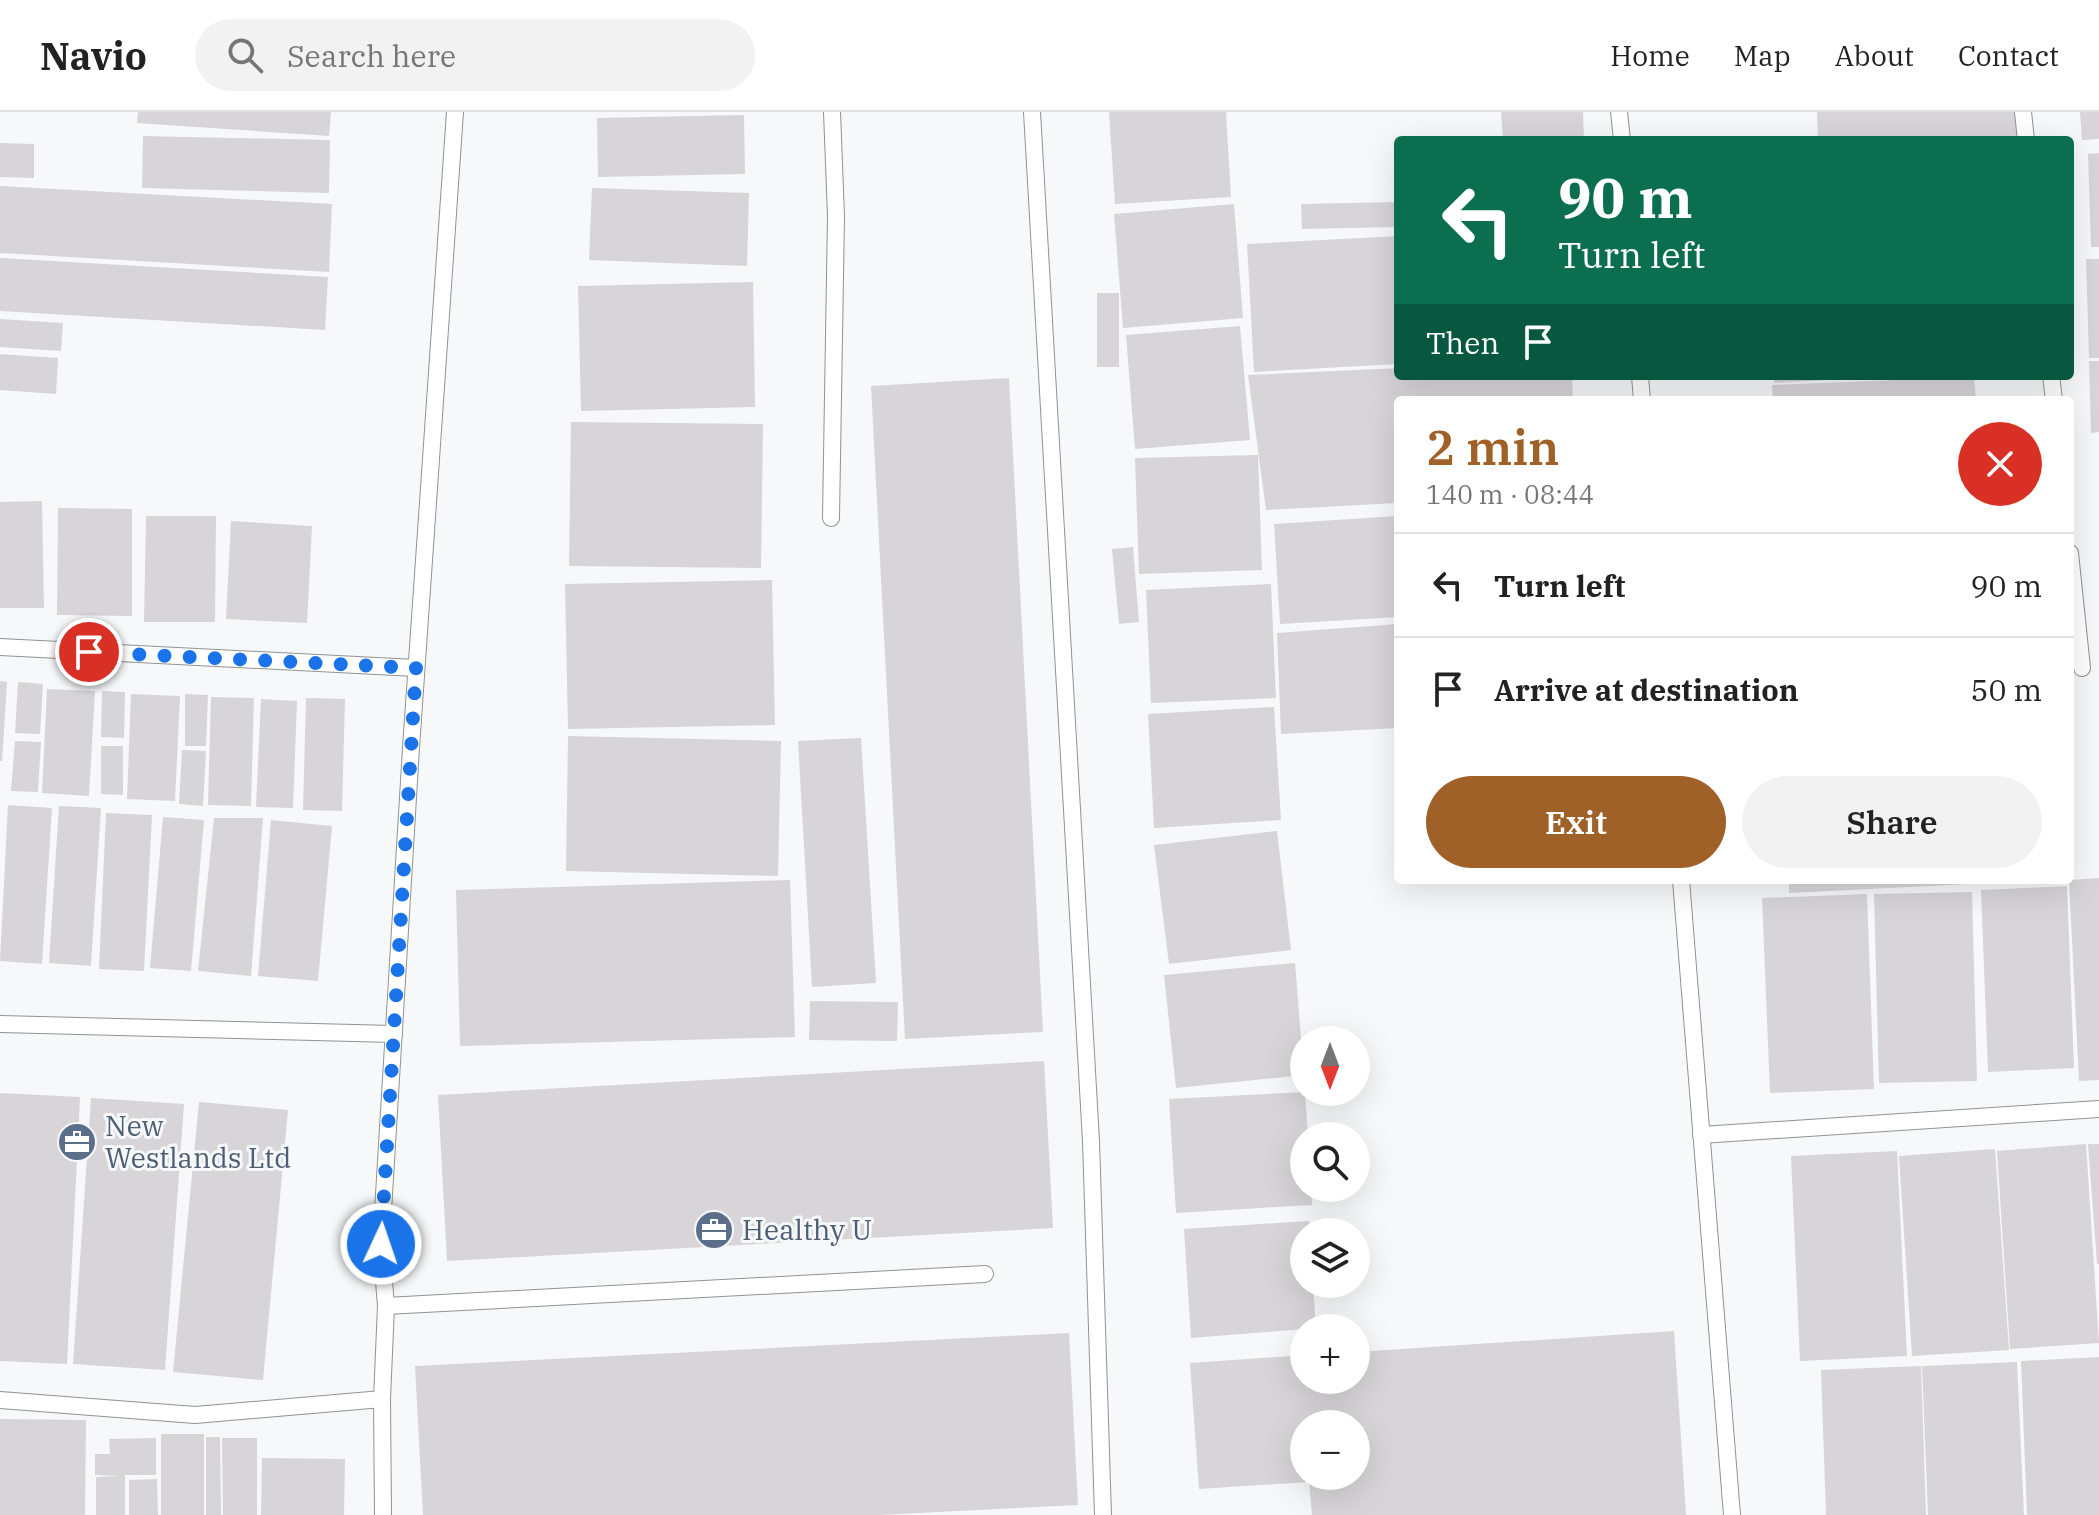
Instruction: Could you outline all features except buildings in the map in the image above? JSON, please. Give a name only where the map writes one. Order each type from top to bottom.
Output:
[{"type":"lane","points":[[383,1515],[382,1399],[386,1306],[381,1244],[416,668],[455,112]]},
{"type":"lane","points":[[831,518],[836,216],[832,112]]},
{"type":"lane","points":[[1032,112],[1091,1141],[1103,1515]]},
{"type":"lane","points":[[1619,112],[1622,136]]},
{"type":"lane","points":[[2023,112],[2026,136]]},
{"type":"lane","points":[[2074,591],[2082,668]]},
{"type":"lane","points":[[0,647],[416,668]]},
{"type":"lane","points":[[1681,884],[1732,1515]]},
{"type":"lane","points":[[0,1024],[394,1034]]},
{"type":"lane","points":[[1701,1135],[2099,1109]]},
{"type":"lane","points":[[386,1306],[985,1274]]},
{"type":"lane","points":[[0,1400],[195,1415],[382,1399]]},
{"type":"place","name":"New Westlands Ltd","points":[[77,1142]]},
{"type":"place","name":"Healthy U","points":[[714,1230]]},
{"type":"route","points":[[89,652],[416,668],[381,1244]]}]
